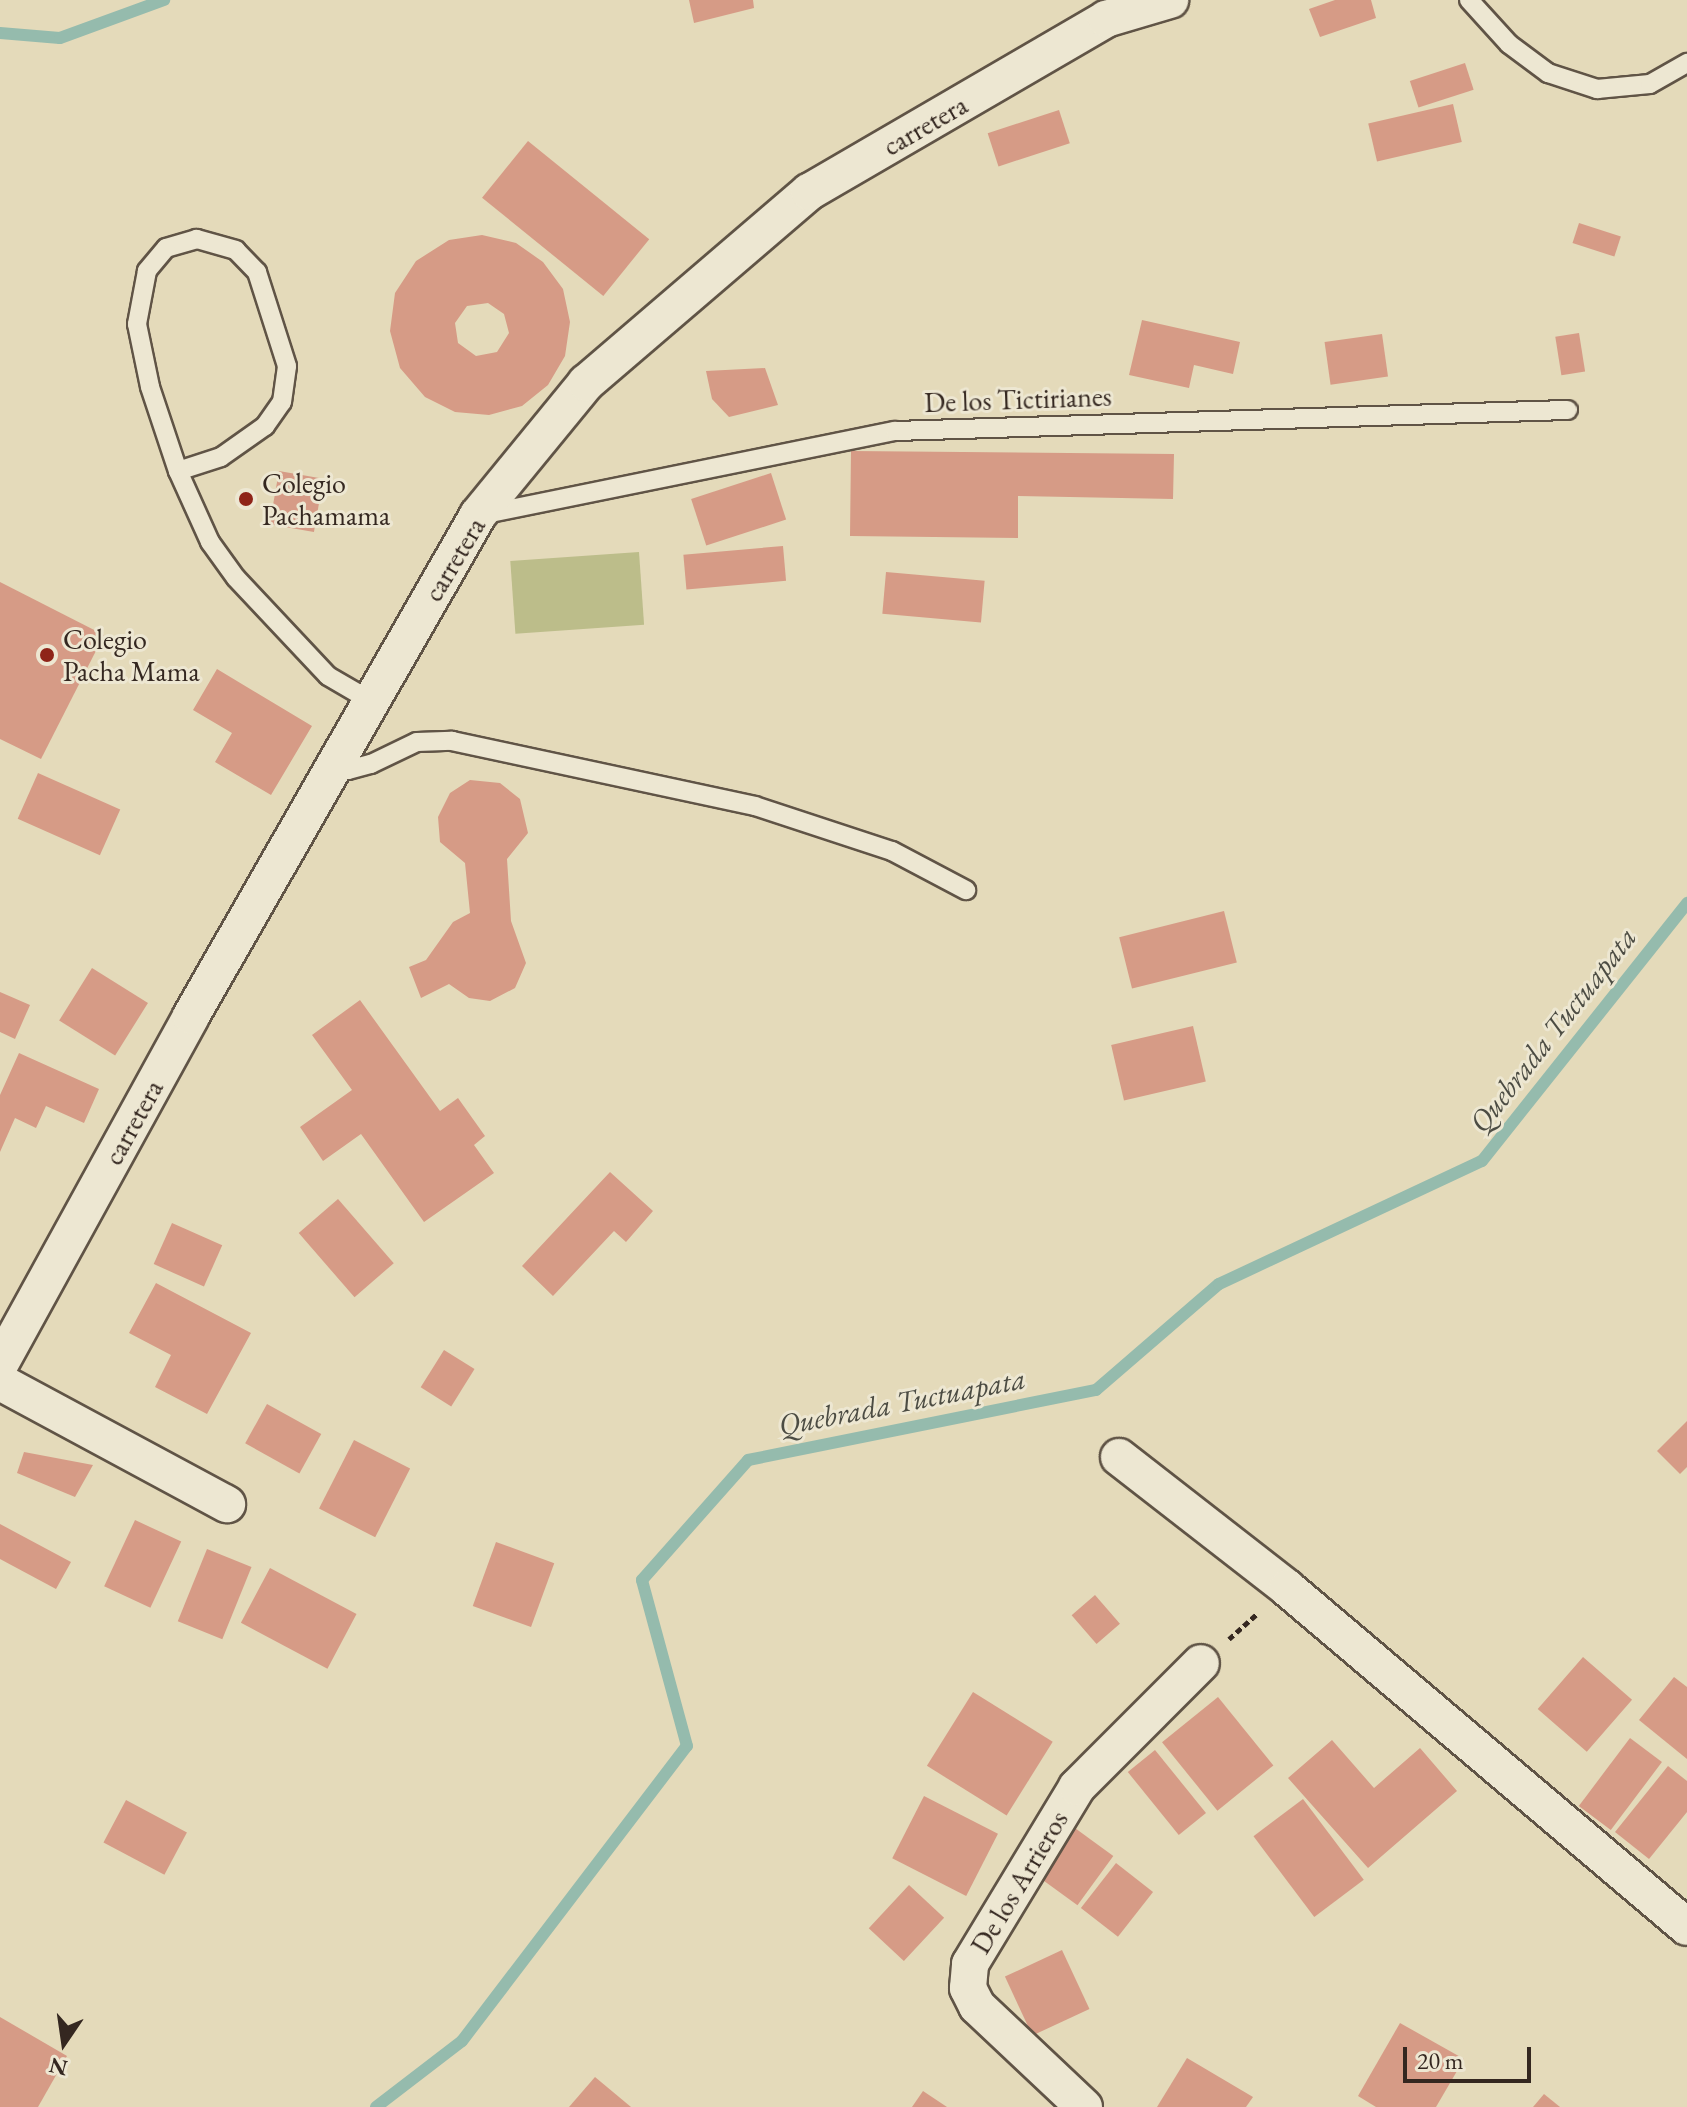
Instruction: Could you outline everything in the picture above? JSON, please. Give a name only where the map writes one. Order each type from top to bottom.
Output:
[{"type":"street","name":"carretera","points":[[0,1364],[332,767],[478,515],[586,383],[809,192],[1106,19],[1170,0]]},
{"type":"street","points":[[0,1382],[227,1504]]},
{"type":"street","points":[[1119,1457],[1287,1588],[1687,1927]]},
{"type":"street","name":"De los Arrieros","points":[[1084,2107],[977,2006],[968,1988],[970,1964],[1077,1787],[1201,1663]]},
{"type":"lane","points":[[1469,0],[1509,44],[1548,73],[1597,89],[1650,84],[1687,63]]},
{"type":"lane","points":[[178,471],[221,457],[265,426],[282,402],[287,366],[257,272],[236,250],[197,239],[166,248],[147,271],[137,324],[150,387],[178,471],[210,542],[236,578],[328,676],[371,701]]},
{"type":"lane","name":"De los Tictirianes","points":[[478,515],[895,431],[1568,410]]},
{"type":"lane","points":[[332,767],[348,770],[371,764],[417,742],[452,741],[755,806],[892,851],[966,890]]},
{"type":"path","points":[[1201,1663],[1287,1588]]},
{"type":"green space","points":[[639,552],[644,625],[515,634],[510,561]]},
{"type":"building","points":[[689,0],[753,0],[754,8],[694,23]]},
{"type":"building","points":[[1335,0],[1371,0],[1376,18],[1320,37],[1309,9]]},
{"type":"building","points":[[1465,63],[1474,90],[1418,108],[1410,81]]},
{"type":"building","points":[[1453,104],[1462,142],[1377,162],[1368,124]]},
{"type":"building","points":[[1059,110],[1070,143],[998,166],[988,133]]},
{"type":"building","points":[[528,141],[649,239],[603,296],[482,198]]},
{"type":"building","points":[[1579,223],[1621,237],[1614,257],[1573,243]]},
{"type":"building","points":[[482,235],[516,243],[543,262],[563,289],[570,322],[565,356],[548,385],[522,406],[489,415],[455,412],[425,397],[400,368],[390,331],[395,293],[416,261],[449,240]],"holes":[[[488,303],[504,314],[509,333],[497,352],[476,356],[458,343],[455,323],[467,306]]]},
{"type":"building","points":[[1142,320],[1240,342],[1233,374],[1194,365],[1189,388],[1129,375]]},
{"type":"building","points":[[1579,333],[1585,372],[1561,375],[1555,337]]},
{"type":"building","points":[[1382,334],[1388,377],[1331,385],[1325,342]]},
{"type":"building","points":[[765,368],[778,405],[729,417],[712,399],[706,371]]},
{"type":"building","points":[[851,451],[1174,454],[1173,499],[1018,496],[1018,538],[850,536]]},
{"type":"building","points":[[279,471],[323,479],[314,532],[270,524]]},
{"type":"building","points":[[771,473],[786,520],[706,546],[691,499]]},
{"type":"building","points":[[783,546],[786,581],[686,590],[683,555]]},
{"type":"building","points":[[886,572],[985,581],[981,622],[882,614]]},
{"type":"building","name":"Colegio Pacha Mama","points":[[0,582],[104,635],[41,759],[0,739]]},
{"type":"building","points":[[217,669],[312,726],[271,795],[215,762],[232,733],[193,710]]},
{"type":"building","points":[[38,773],[120,810],[100,855],[18,819]]},
{"type":"building","points":[[470,780],[500,783],[520,799],[528,833],[507,859],[511,921],[526,963],[515,988],[490,1001],[469,998],[449,984],[421,998],[409,967],[426,960],[453,922],[470,913],[465,863],[440,842],[438,817],[450,793]]},
{"type":"building","points":[[1224,911],[1237,962],[1132,989],[1119,937]]},
{"type":"building","points":[[92,968],[148,1003],[115,1056],[59,1021]]},
{"type":"building","points":[[0,992],[30,1005],[15,1039],[0,1032]]},
{"type":"building","points":[[360,1000],[440,1111],[458,1098],[485,1136],[474,1145],[494,1173],[424,1222],[361,1134],[323,1161],[300,1127],[352,1090],[312,1035]]},
{"type":"building","points":[[1193,1026],[1206,1082],[1124,1100],[1111,1045]]},
{"type":"building","points":[[19,1053],[99,1089],[84,1123],[46,1106],[36,1128],[15,1118],[0,1152],[0,1095]]},
{"type":"building","points":[[610,1172],[653,1211],[626,1242],[614,1231],[553,1296],[522,1266]]},
{"type":"building","points":[[338,1199],[394,1263],[355,1297],[299,1233]]},
{"type":"building","points":[[172,1223],[222,1245],[204,1286],[154,1264]]},
{"type":"building","points":[[156,1283],[251,1333],[207,1414],[155,1387],[171,1355],[129,1333]]},
{"type":"building","points":[[444,1350],[475,1369],[451,1406],[421,1387]]},
{"type":"building","points":[[267,1404],[321,1434],[299,1473],[245,1443]]},
{"type":"building","points":[[1687,1421],[1687,1467],[1680,1474],[1657,1451]]},
{"type":"building","points":[[354,1440],[410,1469],[375,1537],[319,1509]]},
{"type":"building","points":[[24,1452],[93,1465],[75,1497],[17,1473]]},
{"type":"building","points":[[135,1520],[181,1542],[150,1608],[104,1586]]},
{"type":"building","points":[[0,1524],[71,1562],[56,1589],[0,1559]]},
{"type":"building","points":[[496,1542],[554,1563],[531,1627],[473,1606]]},
{"type":"building","points":[[207,1549],[252,1567],[222,1639],[178,1621]]},
{"type":"building","points":[[270,1568],[357,1614],[327,1669],[241,1623]]},
{"type":"building","points":[[1095,1595],[1120,1624],[1097,1644],[1072,1615]]},
{"type":"building","points":[[1583,1657],[1632,1700],[1587,1752],[1538,1709]]},
{"type":"building","points":[[1674,1677],[1687,1687],[1687,1759],[1639,1720]]},
{"type":"building","points":[[973,1692],[1053,1742],[1007,1816],[927,1766]]},
{"type":"building","points":[[1218,1697],[1273,1765],[1217,1811],[1162,1742]]},
{"type":"building","points":[[1630,1738],[1662,1762],[1611,1830],[1579,1806]]},
{"type":"building","points":[[1332,1740],[1374,1788],[1420,1748],[1457,1791],[1368,1868],[1288,1778]]},
{"type":"building","points":[[1155,1750],[1206,1813],[1179,1835],[1128,1772]]},
{"type":"building","points":[[1668,1766],[1687,1781],[1687,1812],[1649,1859],[1615,1832]]},
{"type":"building","points":[[924,1796],[998,1834],[966,1896],[892,1858]]},
{"type":"building","points":[[1303,1799],[1364,1880],[1314,1917],[1253,1836]]},
{"type":"building","points":[[126,1800],[187,1832],[164,1875],[103,1842]]},
{"type":"building","points":[[1068,1823],[1113,1856],[1077,1905],[1032,1872]]},
{"type":"building","points":[[1116,1863],[1153,1892],[1118,1937],[1081,1908]]},
{"type":"building","points":[[909,1885],[944,1918],[904,1961],[869,1928]]},
{"type":"building","points":[[1062,1950],[1089,2009],[1032,2036],[1005,1977]]},
{"type":"building","points":[[0,2017],[67,2056],[38,2107],[0,2107]]},
{"type":"building","points":[[1400,2023],[1464,2059],[1436,2107],[1376,2107],[1358,2096]]},
{"type":"building","points":[[1187,2058],[1253,2097],[1246,2107],[1157,2107]]},
{"type":"building","points":[[595,2077],[631,2107],[569,2107]]},
{"type":"building","points":[[923,2091],[947,2107],[912,2107]]},
{"type":"building","points":[[1544,2094],[1560,2107],[1533,2107]]},
{"type":"waterway","points":[[0,33],[60,38],[164,0]]},
{"type":"waterway","name":"Quebrada Tuctuapata","points":[[376,2107],[462,2041],[687,1746],[642,1580],[748,1460],[1096,1390],[1219,1284],[1482,1161],[1687,903]]},
{"type":"place","name":"Colegio Pachamama","points":[[246,499]]},
{"type":"place","name":"Colegio Pacha Mama","points":[[47,655]]}]
